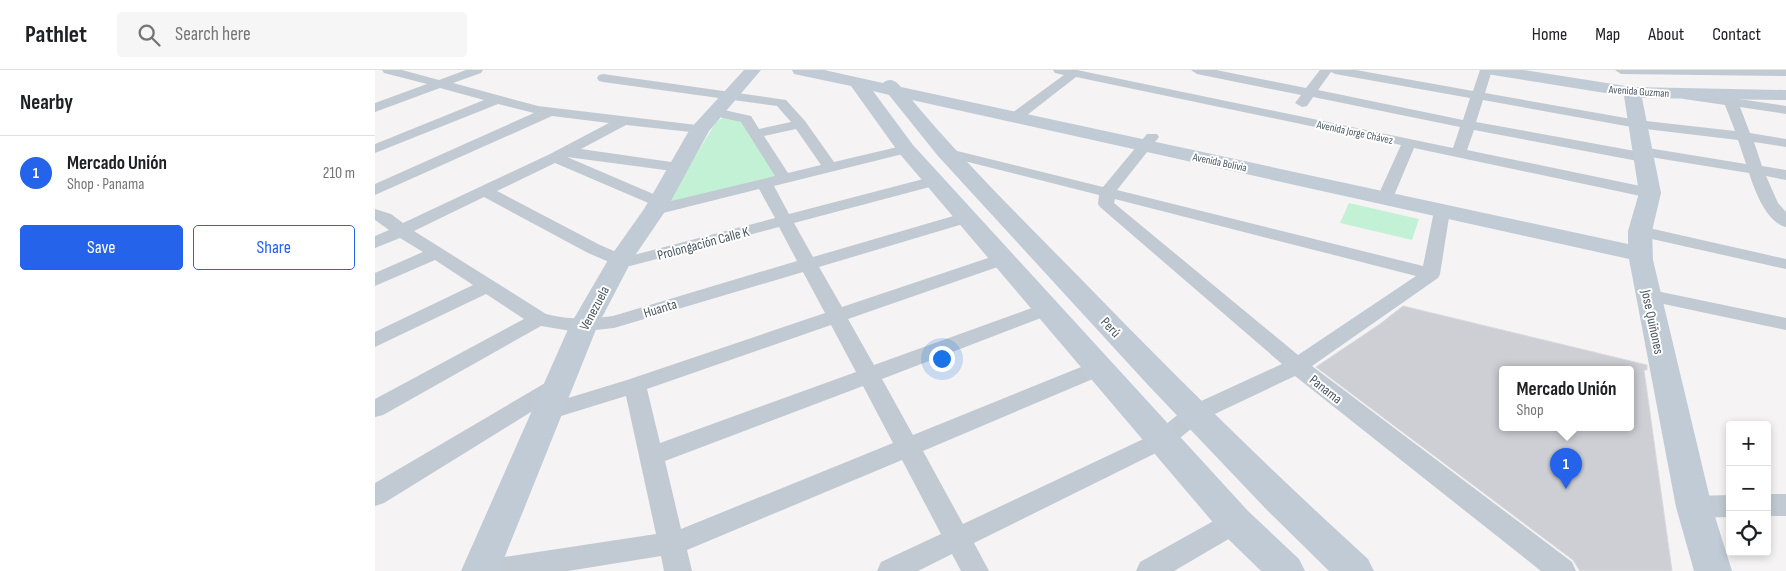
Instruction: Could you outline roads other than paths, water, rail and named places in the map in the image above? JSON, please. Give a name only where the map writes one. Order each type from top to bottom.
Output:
[{"type":"street","points":[[375,72],[380,70]]},
{"type":"street","points":[[388,70],[549,112],[624,120],[714,112],[781,103],[800,124],[830,167]]},
{"type":"street","points":[[375,108],[477,70]]},
{"type":"street","name":"Venezuela","points":[[480,571],[549,412],[583,327],[620,260],[657,206],[714,112],[753,70]]},
{"type":"street","name":"Avenida Bolivia","points":[[800,70],[874,77],[1387,194],[1640,243]]},
{"type":"street","name":"Avenida Jorge Chávez","points":[[1059,70],[1126,79],[1291,119],[1650,193]]},
{"type":"street","points":[[1197,70],[1469,125],[1786,176]]},
{"type":"street","points":[[1291,119],[1326,70]]},
{"type":"street","points":[[1335,70],[1637,124],[1786,142]]},
{"type":"street","points":[[1459,153],[1486,70]]},
{"type":"street","name":"Avenida Guzman","points":[[1493,70],[1627,76],[1678,94],[1786,95]]},
{"type":"street","points":[[1627,76],[1786,72]]},
{"type":"street","points":[[1022,112],[1074,73]]},
{"type":"street","name":"Jose Quiñones","points":[[1627,76],[1650,193],[1640,243],[1647,295],[1694,507],[1713,571]]},
{"type":"street","points":[[874,77],[906,149],[1235,522],[1286,571]]},
{"type":"street","name":"Perú","points":[[874,77],[1194,414],[1277,498],[1355,571]]},
{"type":"street","points":[[603,78],[714,112],[743,118],[755,134],[774,180],[785,222],[975,571]]},
{"type":"street","points":[[1678,94],[1786,110]]},
{"type":"street","points":[[375,148],[497,99]]},
{"type":"street","points":[[1731,102],[1755,170],[1772,207],[1785,220]]},
{"type":"street","points":[[375,190],[549,112]]},
{"type":"street","points":[[375,243],[561,154],[624,120]]},
{"type":"street","points":[[755,134],[800,124]]},
{"type":"street","points":[[1107,193],[1148,141]]},
{"type":"street","points":[[1387,194],[1409,143]]},
{"type":"street","points":[[561,154],[657,206],[906,149]]},
{"type":"street","points":[[945,152],[1431,274]]},
{"type":"street","points":[[561,154],[680,167]]},
{"type":"street","name":"Prolongación Calle K","points":[[620,260],[638,260],[935,181]]},
{"type":"street","points":[[483,190],[620,260]]},
{"type":"street","name":"Panama","points":[[1107,193],[1106,204],[1297,366],[1562,571]]},
{"type":"street","name":"Avenida Bolivia","points":[[1387,194],[1442,210],[1640,243]]},
{"type":"street","points":[[891,571],[1162,440],[1194,414],[1297,366],[1431,274],[1442,210]]},
{"type":"street","name":"Huanta","points":[[375,214],[385,218],[401,231],[539,319],[562,326],[583,327],[614,322],[967,217]]},
{"type":"street","points":[[1640,243],[1786,264]]},
{"type":"street","points":[[375,280],[436,253]]},
{"type":"street","points":[[549,412],[635,385],[1003,259]]},
{"type":"street","points":[[375,340],[487,286]]},
{"type":"street","points":[[1647,295],[1785,327]]},
{"type":"street","points":[[651,456],[1047,309]]},
{"type":"street","points":[[375,409],[539,319]]},
{"type":"street","points":[[491,571],[672,543],[690,538],[1099,368]]},
{"type":"street","points":[[375,496],[559,384]]},
{"type":"street","points":[[635,385],[678,571]]},
{"type":"street","points":[[1771,505],[1786,505]]},
{"type":"street","points":[[1694,507],[1726,506]]},
{"type":"street","points":[[1150,571],[1235,522]]},
{"type":"place","name":"Mercado Unión","points":[[1566,489]]}]
